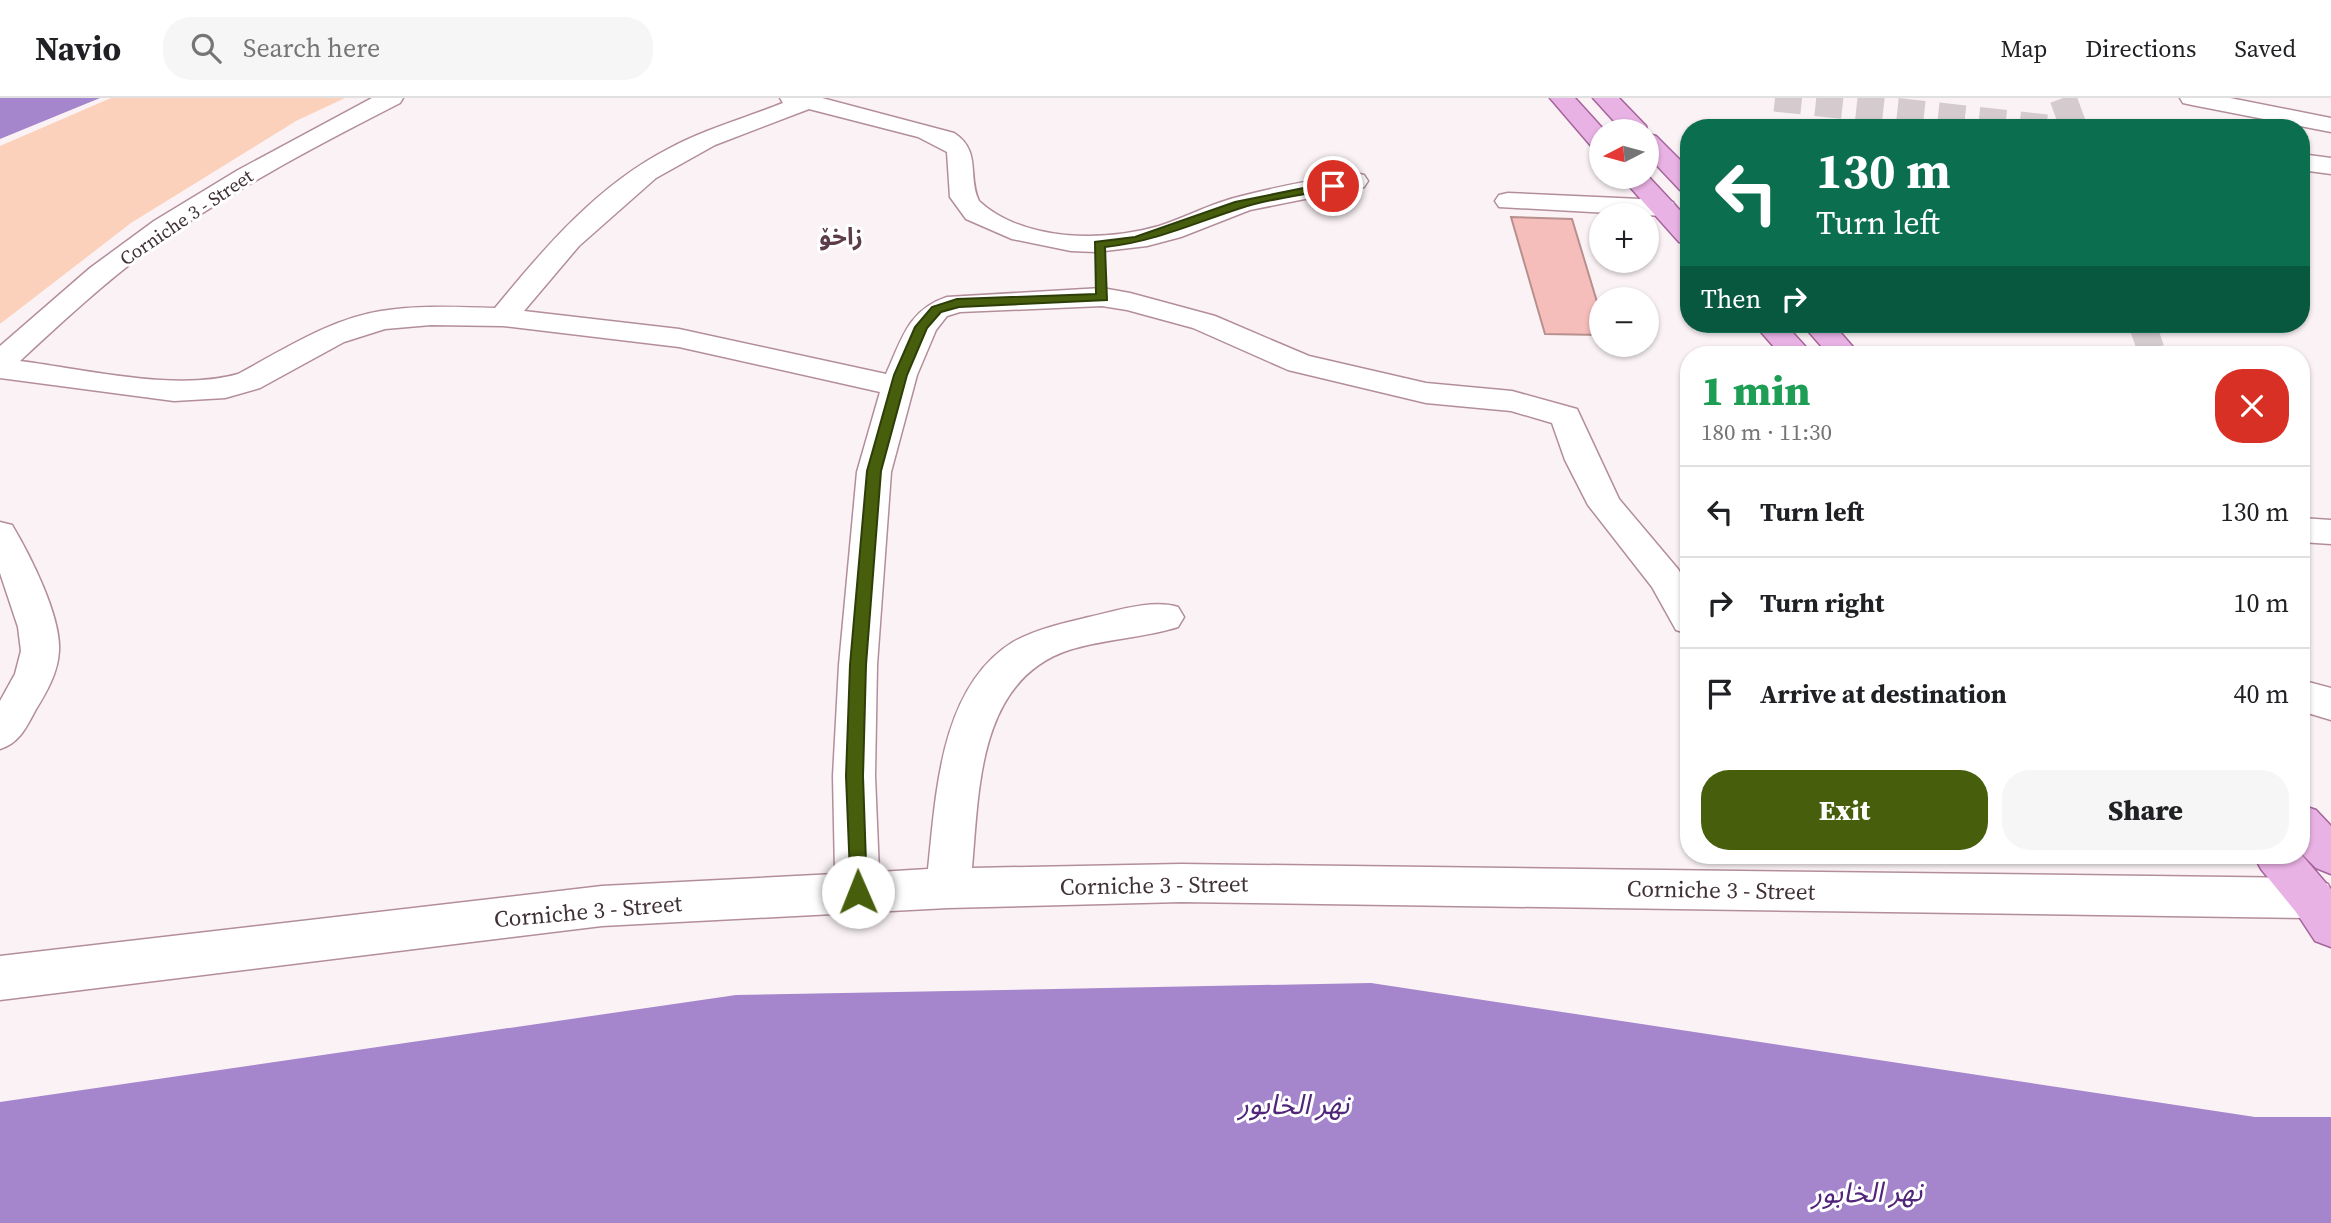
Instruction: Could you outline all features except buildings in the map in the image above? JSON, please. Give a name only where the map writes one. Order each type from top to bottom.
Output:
[{"type":"main road","points":[[1562,98],[1589,128]]},
{"type":"main road","points":[[1605,98],[1625,119]]},
{"type":"main road","points":[[1659,153],[1680,175]]},
{"type":"main road","points":[[1645,189],[1680,226]]},
{"type":"main road","points":[[1777,333],[1790,346]]},
{"type":"main road","points":[[1825,333],[1837,346]]},
{"type":"main road","points":[[2310,833],[2331,855]]},
{"type":"main road","points":[[2283,864],[2322,912]]},
{"type":"street","name":"Corniche 3 - Street","points":[[0,363],[66,301],[162,228],[271,161],[391,98]]},
{"type":"street","points":[[2192,98],[2300,119]]},
{"type":"street","points":[[503,317],[574,234],[619,192],[705,141],[763,121],[809,101],[927,132],[955,144],[961,155],[959,180],[965,203],[975,212],[1037,238],[1060,243],[1135,241],[1171,231],[1239,205],[1355,181]]},
{"type":"street","points":[[2310,121],[2331,125]]},
{"type":"street","points":[[2310,163],[2331,166]]},
{"type":"street","points":[[1508,201],[1663,208]]},
{"type":"street","points":[[1099,244],[1102,297]]},
{"type":"street","points":[[858,892],[854,776],[861,625],[874,471],[898,386],[922,327],[937,310],[957,303],[1102,297],[1204,322],[1299,363],[1426,393],[1512,401],[1566,416],[1582,460],[1605,505],[1665,578],[1680,604]]},
{"type":"street","points":[[0,368],[174,391],[225,387],[249,381],[333,336],[380,320],[431,316],[503,317],[679,338],[898,386]]},
{"type":"street","points":[[2310,531],[2331,532]]},
{"type":"street","points":[[0,534],[12,552],[41,649],[28,692],[0,733]]},
{"type":"street","points":[[948,888],[962,770],[978,709],[1000,672],[1026,652],[1071,637],[1166,617]]},
{"type":"street","points":[[2310,698],[2331,704]]},
{"type":"street","name":"Corniche 3 - Street","points":[[0,978],[602,906],[948,888],[1181,883],[2322,912]]},
{"type":"shaded area","points":[[111,98],[345,98],[296,121],[131,223],[0,324],[0,146]]},
{"type":"water","points":[[0,98],[100,98],[0,139]]},
{"type":"water","name":"نهر الخابور","points":[[1371,983],[2255,1117],[2331,1117],[2331,1223],[0,1223],[0,1102],[736,995]]},
{"type":"tunnel","points":[[1775,98],[1966,119]]},
{"type":"tunnel","points":[[2063,98],[2071,119]]},
{"type":"tunnel","points":[[2145,333],[2150,346]]},
{"type":"district","name":"زاخۆ","points":[[841,237]]},
{"type":"route","points":[[858,892],[854,776],[858,665],[874,471],[901,375],[922,327],[937,310],[957,303],[1027,298],[1102,297],[1099,244],[1135,241],[1171,231],[1239,205],[1333,186]]}]
